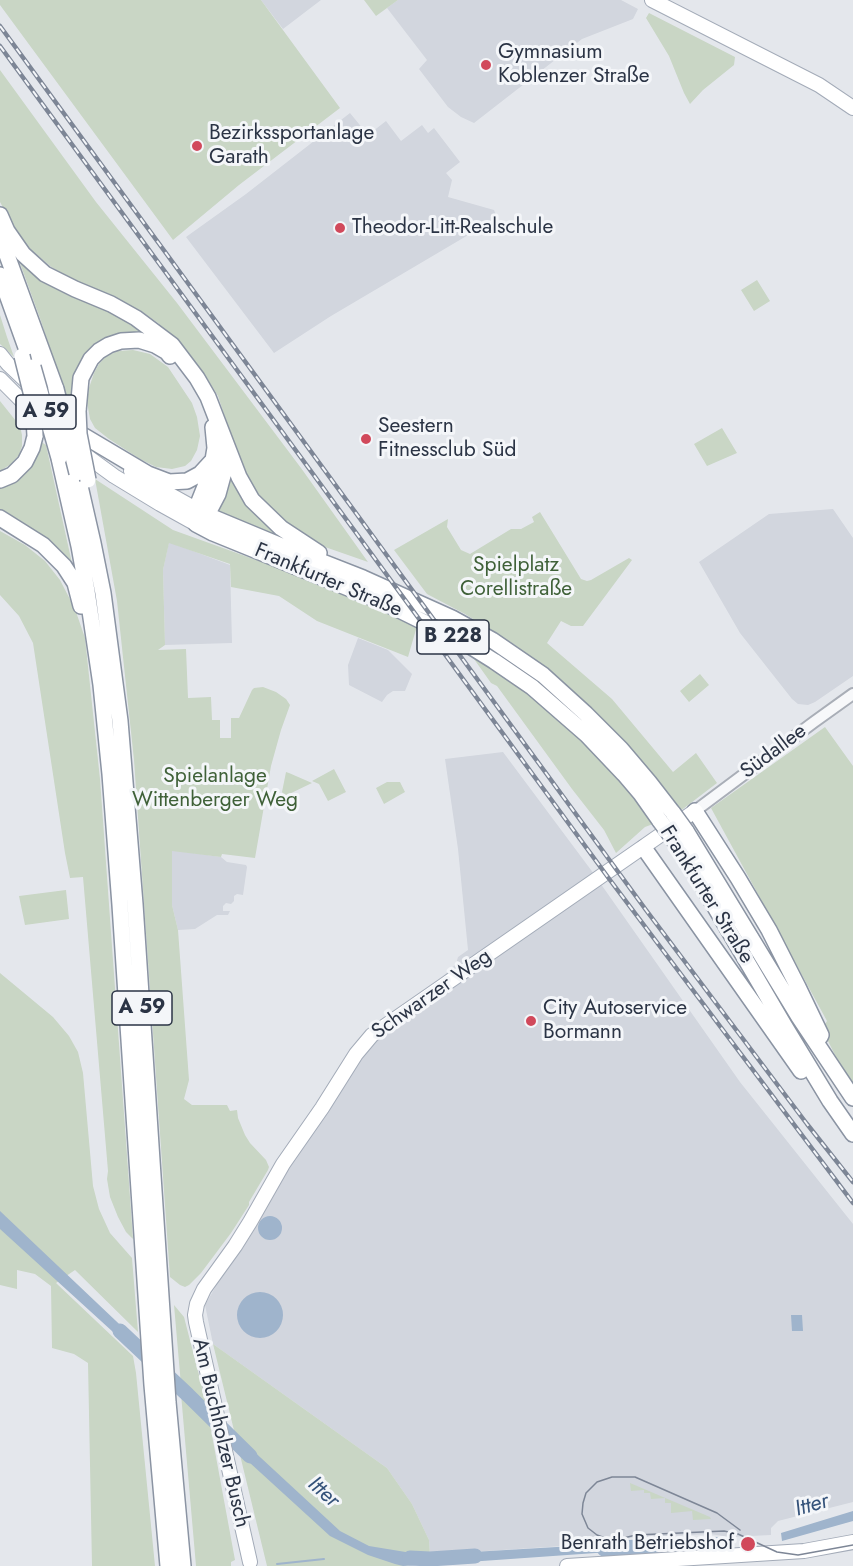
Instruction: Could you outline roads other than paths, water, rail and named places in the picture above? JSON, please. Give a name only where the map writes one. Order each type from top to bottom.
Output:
[{"type":"highway","points":[[0,215],[7,231],[23,254],[45,274],[75,290],[111,304],[136,318],[172,345],[208,397],[239,477],[252,500],[281,528],[305,545],[363,578]]},
{"type":"highway","name":"A 59","points":[[0,236],[56,389],[97,530],[93,543],[103,593],[120,721],[135,904],[168,1402],[175,1564]]},
{"type":"highway","name":"A 59","points":[[0,275],[33,367],[59,458],[81,557],[101,686],[118,874],[152,1385],[175,1564]]},
{"type":"highway","points":[[0,480],[12,475],[25,462],[35,436],[33,400],[14,335],[17,324]]},
{"type":"highway","points":[[82,477],[78,411],[81,378],[91,359],[109,345],[121,341],[139,340],[155,345],[167,352],[183,371],[202,400],[212,425],[215,448],[200,516]]},
{"type":"highway","points":[[84,436],[148,474],[169,482],[187,481],[194,478],[213,460]]},
{"type":"highway","points":[[200,516],[218,494],[224,472],[225,444]]},
{"type":"highway","name":"Frankfurter Straße","points":[[200,516],[363,578],[472,628],[543,675],[621,749],[649,782],[667,817],[853,1098]]},
{"type":"highway","name":"Frankfurter Straße","points":[[200,516],[213,533],[385,603],[462,641],[494,660],[532,687],[587,735],[641,794],[667,817]]},
{"type":"highway","points":[[0,518],[44,545],[64,566],[75,583],[87,639],[91,674],[101,686]]},
{"type":"highway","points":[[695,811],[769,930],[821,1035],[819,1046]]},
{"type":"highway","name":"Frankfurter Straße","points":[[680,836],[691,866],[784,1025],[853,1134]]},
{"type":"highway","points":[[644,848],[815,1091],[830,1101]]},
{"type":"main road","points":[[652,0],[819,85],[853,108]]},
{"type":"main road","name":"Frankfurter Straße","points":[[0,354],[84,436],[110,457],[200,516]]},
{"type":"main road","name":"Frankfurter Straße","points":[[0,379],[53,431],[114,476],[160,504],[200,516]]},
{"type":"main road","name":"Schwarzer Weg","points":[[197,1304],[204,1289],[250,1222],[283,1164],[372,1035],[695,811]]},
{"type":"main road","name":"Am Buchholzer Busch","points":[[197,1304],[196,1322],[252,1565]]},
{"type":"main road","points":[[567,1566],[804,1551],[853,1542]]},
{"type":"street","name":"Südallee","points":[[695,811],[853,694]]},
{"type":"water","points":[[0,1211],[135,1339],[135,1352],[0,1229]]},
{"type":"water","points":[[270,1216],[279,1219],[282,1228],[279,1237],[270,1240],[261,1237],[258,1228],[261,1219]]},
{"type":"water","points":[[260,1292],[276,1299],[283,1315],[276,1331],[260,1338],[244,1331],[237,1315],[244,1299]]},
{"type":"water","points":[[791,1315],[802,1315],[803,1331],[792,1331]]},
{"type":"water","points":[[181,1385],[207,1406],[209,1419],[181,1394]]},
{"type":"water","points":[[234,1433],[340,1531],[369,1546],[430,1556],[430,1564],[403,1566],[395,1564],[368,1555],[330,1536],[238,1452]]},
{"type":"water","points":[[853,1511],[853,1521],[782,1541],[781,1533]]},
{"type":"water","points":[[718,1537],[718,1547],[635,1551],[635,1542]]},
{"type":"water","points":[[624,1543],[624,1551],[482,1561],[457,1562],[456,1553]]},
{"type":"waterway","name":"Itter","points":[[120,1331],[250,1456]]},
{"type":"waterway","name":"Itter","points":[[604,1549],[655,1546]]},
{"type":"waterway","name":"Itter","points":[[410,1558],[475,1556]]},
{"type":"waterway","points":[[277,1564],[324,1559]]},
{"type":"tram line","points":[[740,1530],[717,1513],[635,1477],[612,1477],[597,1482],[586,1493],[583,1503],[582,1514],[588,1528],[608,1539],[615,1540],[636,1535],[724,1531],[738,1534],[777,1552],[798,1555],[853,1545]]},
{"type":"railway","points":[[0,26],[646,910],[853,1182]]},
{"type":"railway","points":[[0,46],[610,880],[853,1203]]},
{"type":"place","name":"Gymnasium Koblenzer Straße","points":[[486,65]]},
{"type":"place","name":"Bezirkssportanlage Garath","points":[[197,146]]},
{"type":"place","name":"Theodor-Litt-Realschule","points":[[340,228]]},
{"type":"place","name":"Seestern Fitnessclub Süd","points":[[366,439]]},
{"type":"place","name":"City Autoservice Bormann","points":[[531,1021]]},
{"type":"place","name":"Benrath Betriebshof","points":[[748,1544]]},
{"type":"park label","name":"Spielplatz Corellistraße","points":[[516,578]]},
{"type":"park label","name":"Spielanlage Wittenberger Weg","points":[[215,789]]}]
